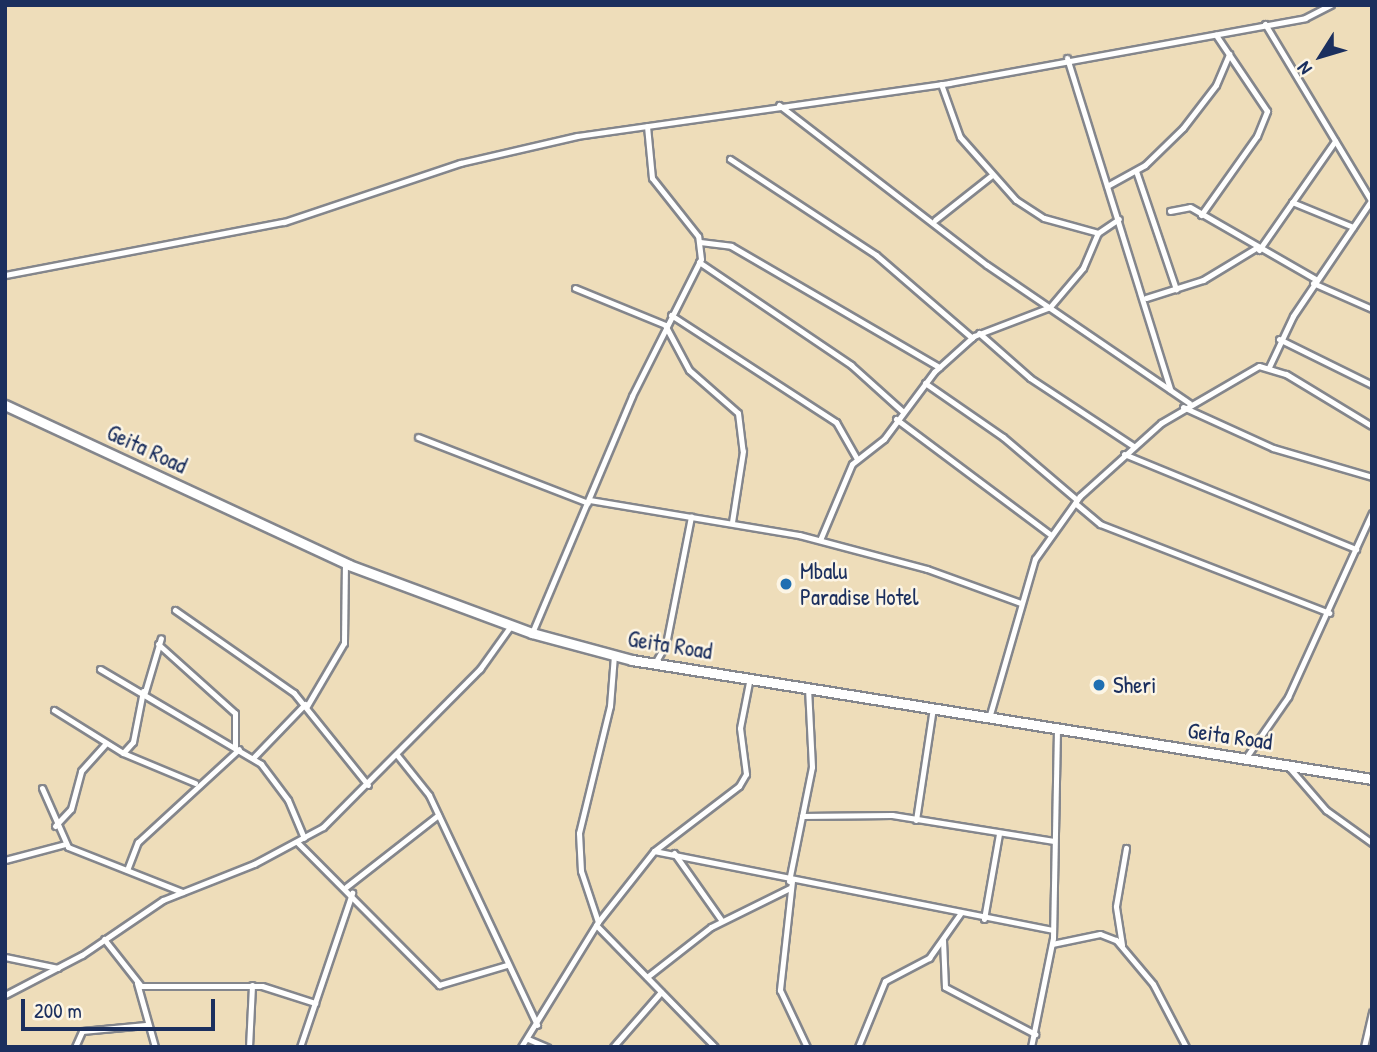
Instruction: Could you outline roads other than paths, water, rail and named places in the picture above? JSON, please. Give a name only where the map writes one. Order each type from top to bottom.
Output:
[{"type":"highway","name":"Geita Road","points":[[5,405],[345,563],[532,633],[655,663],[1057,729],[1247,756],[1372,779]]},
{"type":"street","points":[[5,275],[284,222],[460,163],[647,126],[779,105],[942,84],[1067,58],[1216,35],[1305,18],[1331,5]]},
{"type":"street","points":[[1265,24],[1371,202],[1314,281],[1279,340],[1269,367]]},
{"type":"street","points":[[1201,215],[1265,121],[1262,97],[1216,35]]},
{"type":"street","points":[[1107,186],[1136,171],[1201,106],[1228,54]]},
{"type":"street","points":[[1067,58],[1146,298],[1170,389]]},
{"type":"street","points":[[942,84],[960,138],[992,175],[1044,218],[1098,233]]},
{"type":"street","points":[[779,105],[1050,307],[1189,403]]},
{"type":"street","points":[[532,633],[665,325],[699,262],[700,242],[652,178],[647,126]]},
{"type":"street","points":[[1146,298],[1176,289],[1258,249],[1335,141]]},
{"type":"street","points":[[730,159],[876,255],[972,338]]},
{"type":"street","points":[[1136,171],[1176,289]]},
{"type":"street","points":[[935,220],[992,175]]},
{"type":"street","points":[[1292,202],[1353,228]]},
{"type":"street","points":[[1170,211],[1190,207],[1314,281],[1372,309]]},
{"type":"street","points":[[820,540],[857,459],[896,419],[939,367],[979,333],[1050,307],[1083,268],[1098,233],[1119,219]]},
{"type":"street","points":[[700,242],[731,246],[939,367]]},
{"type":"street","points":[[699,262],[851,365],[902,411]]},
{"type":"street","points":[[575,288],[665,325],[689,370],[738,413],[743,451],[732,522]]},
{"type":"street","points":[[671,315],[836,422],[857,459]]},
{"type":"street","points":[[979,333],[1030,377],[1133,446]]},
{"type":"street","points":[[1279,340],[1372,385]]},
{"type":"street","points":[[989,718],[1035,559],[1076,501],[1133,446],[1182,407],[1250,369],[1269,367],[1372,426]]},
{"type":"street","points":[[925,383],[1003,437],[1100,524],[1329,613]]},
{"type":"street","points":[[1182,407],[1273,448],[1372,477]]},
{"type":"street","points":[[896,419],[1051,535]]},
{"type":"street","points":[[418,437],[588,501],[732,522],[820,540],[1021,603]]},
{"type":"street","points":[[1124,454],[1356,549]]},
{"type":"street","points":[[1247,756],[1273,726],[1329,613],[1372,513]]},
{"type":"street","points":[[655,663],[666,643],[691,516]]},
{"type":"street","points":[[1362,534],[1372,536]]},
{"type":"street","points":[[253,758],[306,705],[344,643],[345,563]]},
{"type":"street","points":[[175,610],[306,705],[368,785]]},
{"type":"street","points":[[5,995],[58,968],[182,892],[304,838],[368,785],[480,669],[510,626]]},
{"type":"street","points":[[123,753],[133,742],[144,692],[160,641],[235,713],[237,748]]},
{"type":"street","points":[[614,655],[610,706],[579,833],[581,871],[597,923],[715,1047]]},
{"type":"street","points":[[100,669],[144,692],[253,758],[288,800],[304,838]]},
{"type":"street","points":[[522,1047],[597,923],[654,850],[727,799],[746,774],[740,728],[750,677]]},
{"type":"street","points":[[807,1047],[780,990],[790,883],[814,737],[808,687]]},
{"type":"street","points":[[916,820],[933,708]]},
{"type":"street","points":[[54,710],[105,744],[195,783]]},
{"type":"street","points":[[1031,1047],[1052,944],[1057,729]]},
{"type":"street","points":[[55,826],[68,816],[85,765],[105,744]]},
{"type":"street","points":[[127,870],[138,842],[195,783],[237,748]]},
{"type":"street","points":[[397,755],[438,815],[537,1025]]},
{"type":"street","points":[[1286,764],[1326,810],[1372,843]]},
{"type":"street","points":[[42,788],[55,826],[65,844]]},
{"type":"street","points":[[346,887],[438,815]]},
{"type":"street","points":[[803,816],[916,820],[1054,841]]},
{"type":"street","points":[[984,919],[999,834]]},
{"type":"street","points":[[297,842],[352,893],[439,985],[507,965]]},
{"type":"street","points":[[5,860],[65,844],[182,892]]},
{"type":"street","points":[[1122,945],[1116,906],[1126,848]]},
{"type":"street","points":[[654,850],[790,883],[1052,930]]},
{"type":"street","points":[[674,853],[722,921]]},
{"type":"street","points":[[647,977],[722,921],[790,883]]},
{"type":"street","points":[[300,1047],[352,893]]},
{"type":"street","points":[[858,1047],[885,981],[929,958],[960,914]]},
{"type":"street","points":[[1052,944],[1100,934],[1122,945],[1153,984],[1186,1047]]},
{"type":"street","points":[[104,939],[137,983],[146,1025],[155,1047]]},
{"type":"street","points":[[943,940],[945,987],[1035,1034]]},
{"type":"street","points":[[5,957],[58,968]]},
{"type":"street","points":[[137,983],[252,985],[315,1003]]},
{"type":"street","points":[[249,1047],[252,985]]},
{"type":"street","points":[[613,1047],[661,992]]},
{"type":"street","points":[[1364,1047],[1372,1012]]},
{"type":"street","points":[[75,1047],[82,1031],[146,1025]]},
{"type":"street","points":[[528,1039],[547,1047]]},
{"type":"place","name":"Mbalu Paradise Hotel","points":[[786,584]]},
{"type":"place","name":"Sheri","points":[[1099,685]]}]
